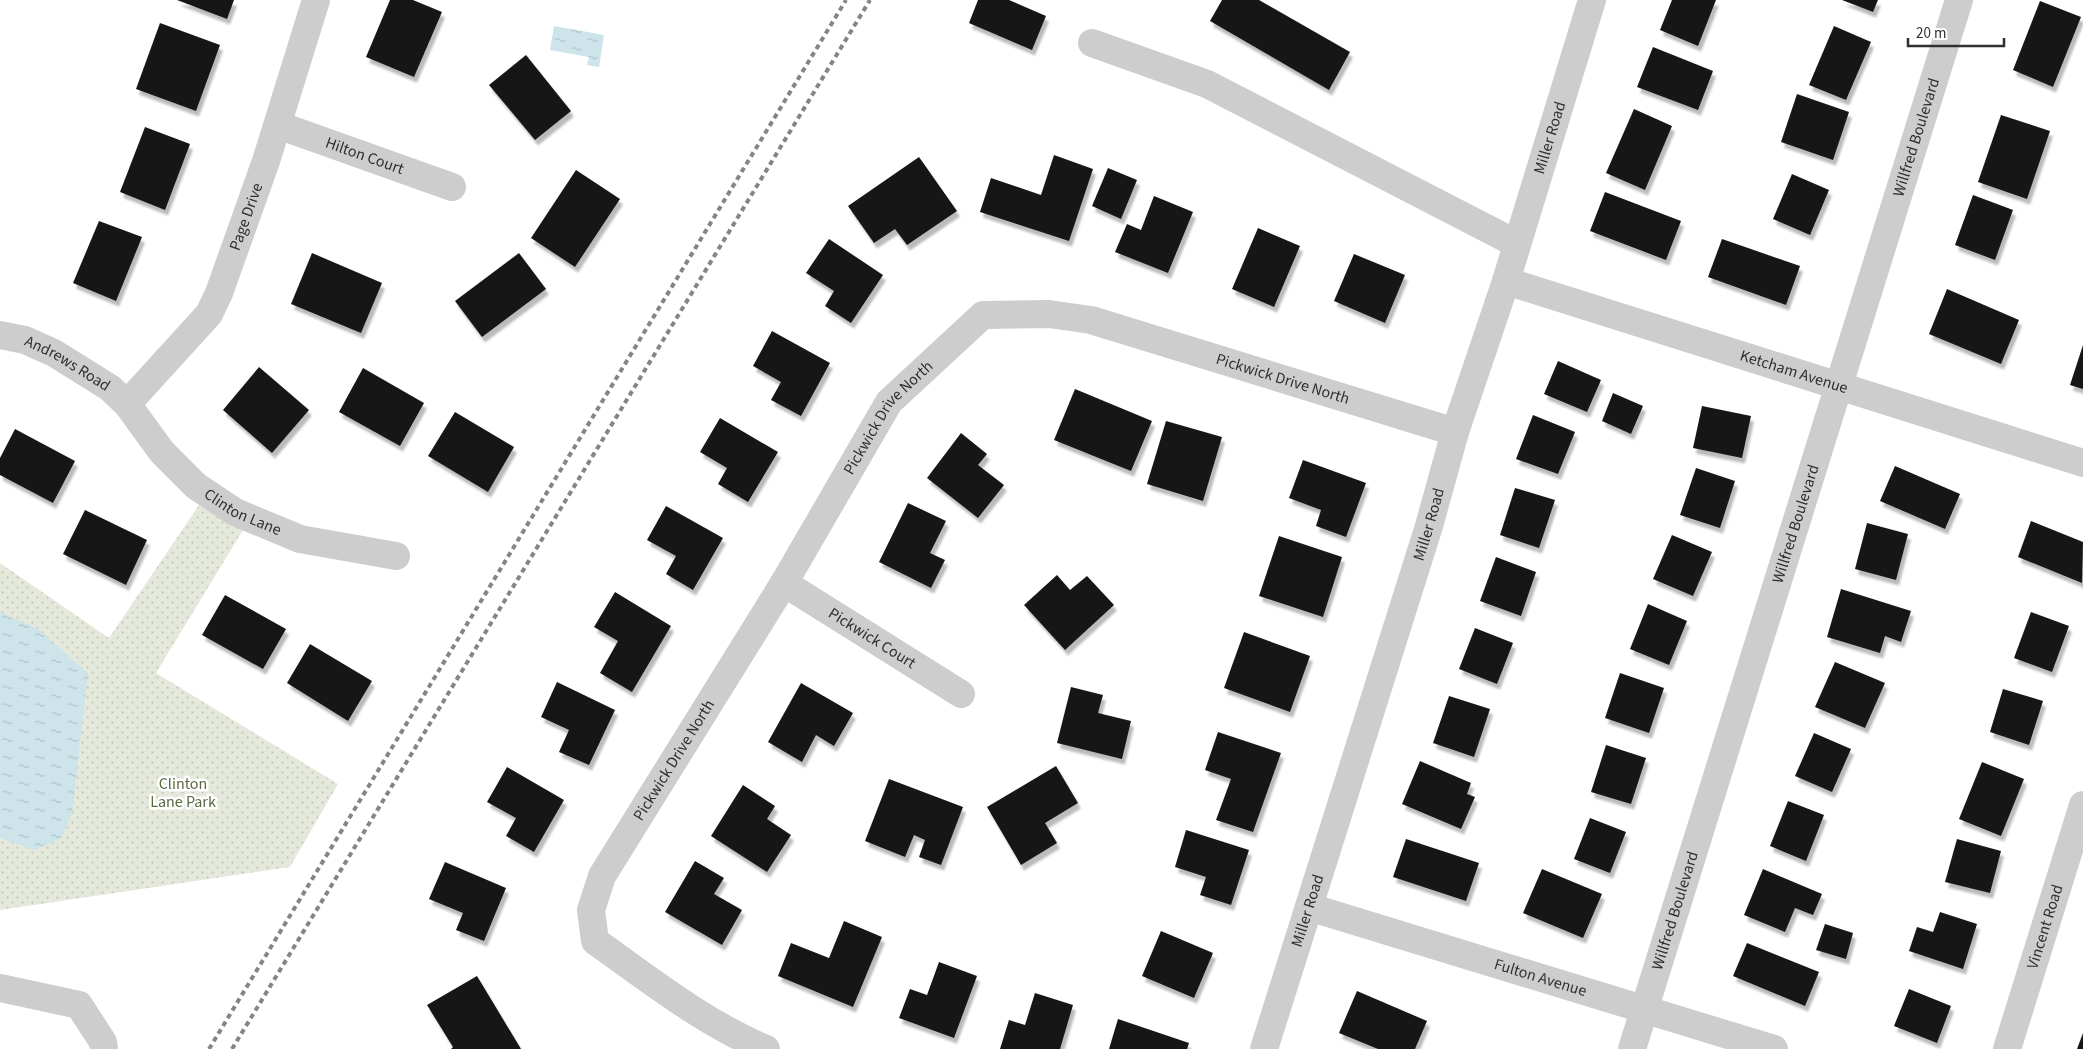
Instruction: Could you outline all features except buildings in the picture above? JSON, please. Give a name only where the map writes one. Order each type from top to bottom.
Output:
[{"type":"street","name":"Page Drive","points":[[127,404],[209,314],[219,292],[278,124],[316,0]]},
{"type":"street","name":"Miller Road","points":[[1264,1049],[1429,526],[1455,432],[1506,281],[1592,0]]},
{"type":"street","name":"Willfred Boulevard","points":[[1632,1049],[1960,0]]},
{"type":"street","points":[[1092,43],[1207,84],[1517,244]]},
{"type":"street","name":"Hilton Court","points":[[278,124],[452,187]]},
{"type":"street","name":"Ketcham Avenue","points":[[1506,281],[2083,463]]},
{"type":"street","name":"Pickwick Drive North","points":[[766,1049],[738,1037],[696,1013],[595,942],[591,910],[602,876],[784,583],[890,402],[983,315],[1049,314],[1091,320],[1455,432]]},
{"type":"street","name":"Andrews Road","points":[[0,335],[25,340],[54,353],[110,388],[127,404]]},
{"type":"street","name":"Clinton Lane","points":[[127,404],[162,452],[196,486],[235,512],[300,539],[396,556]]},
{"type":"street","name":"Pickwick Court","points":[[784,583],[961,694]]},
{"type":"street","name":"Vincent Road","points":[[2007,1049],[2083,805]]},
{"type":"street","name":"Fulton Avenue","points":[[1309,907],[1774,1049]]},
{"type":"street","points":[[0,988],[79,1005],[102,1042],[104,1049]]},
{"type":"green space","name":"Clinton Lane Park","points":[[201,502],[243,530],[156,673],[338,784],[290,867],[0,910],[0,563],[109,638]]},
{"type":"water","points":[[554,26],[604,35],[599,67],[587,65],[589,57],[550,50]]},
{"type":"water","points":[[0,612],[38,629],[88,673],[72,814],[60,839],[34,850],[0,838]]},
{"type":"railway","points":[[209,1049],[846,0]]},
{"type":"railway","points":[[232,1049],[870,0]]}]
